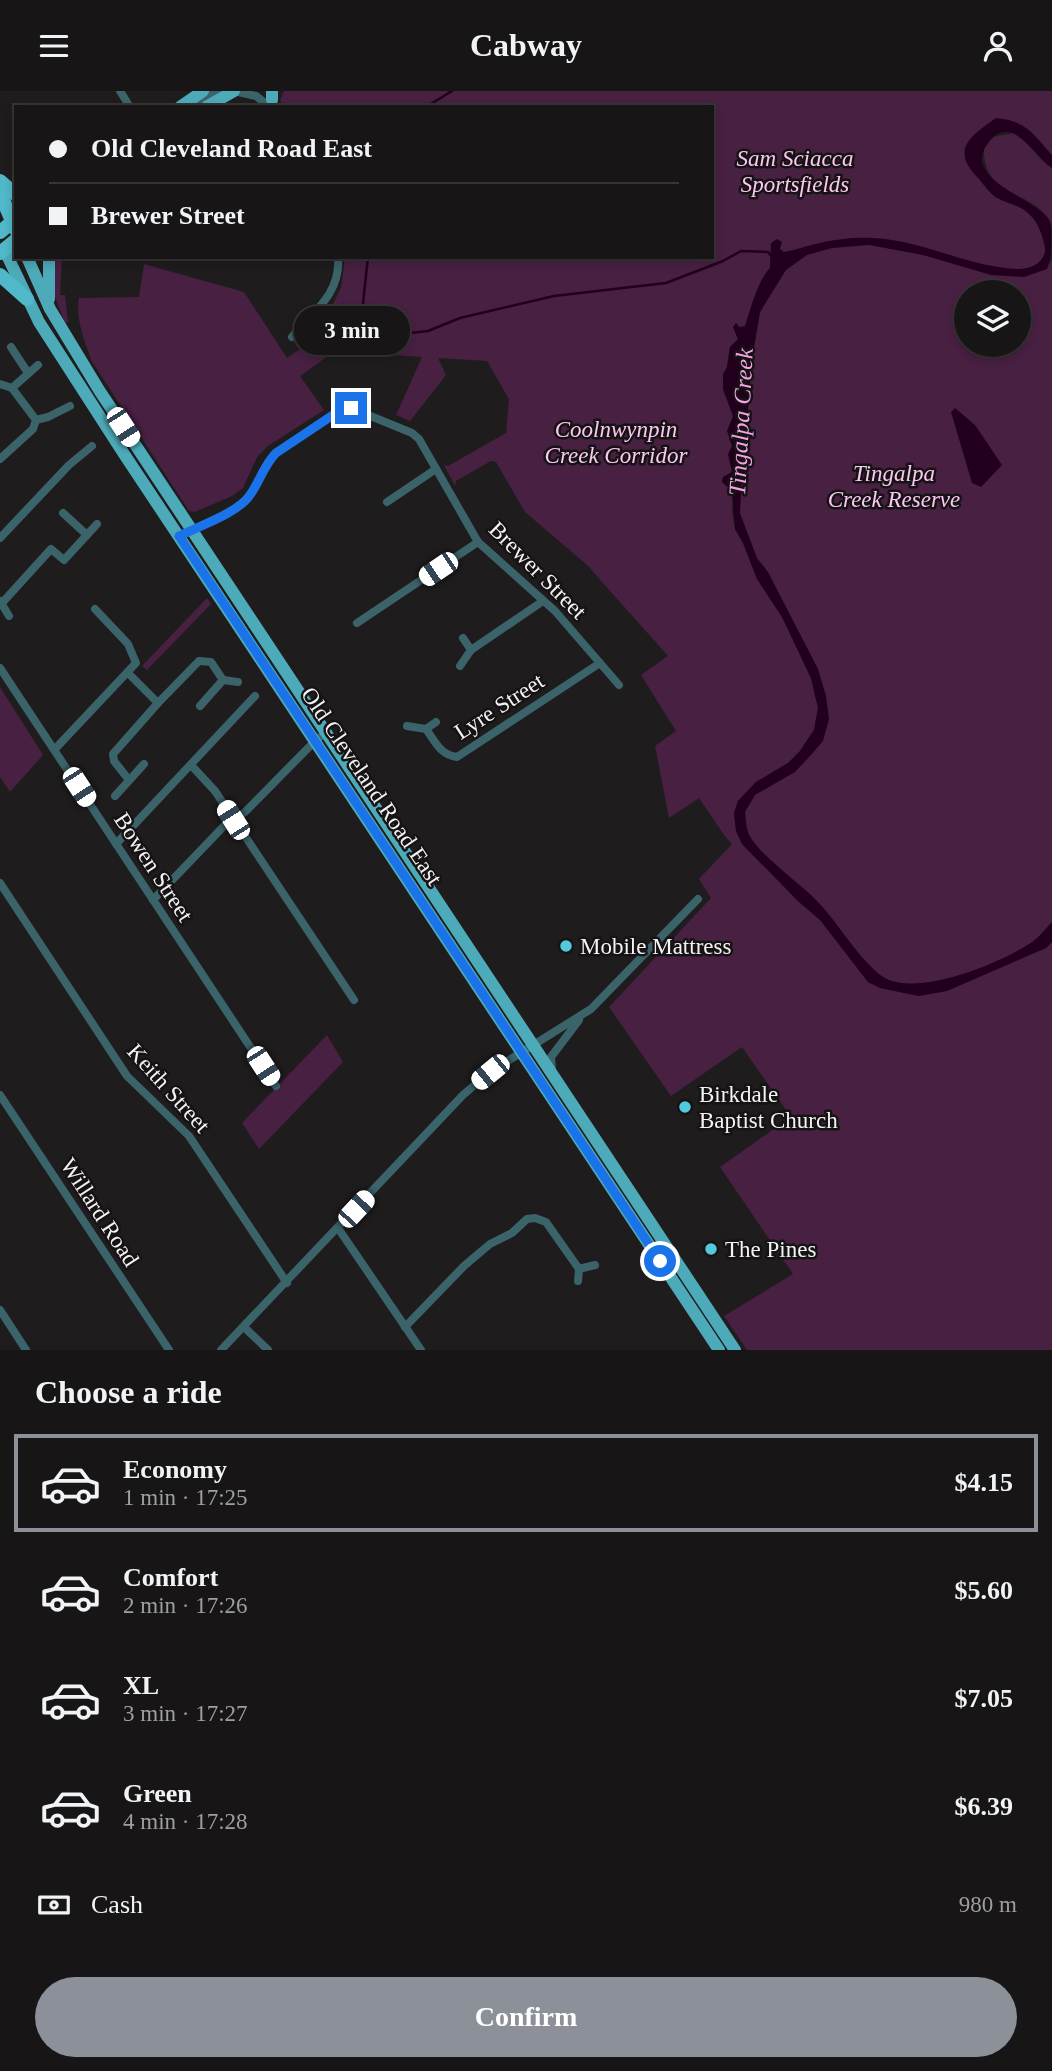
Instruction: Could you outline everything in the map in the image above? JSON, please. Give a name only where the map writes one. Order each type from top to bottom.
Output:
[{"type":"highway","points":[[0,180],[14,193]]},
{"type":"highway","points":[[0,193],[14,222]]},
{"type":"highway","points":[[0,275],[27,299]]},
{"type":"main road","points":[[184,105],[203,91]]},
{"type":"main road","points":[[210,105],[234,91]]},
{"type":"main road","name":"Old Cleveland Road East","points":[[5,245],[39,322],[185,533],[528,1050],[719,1350]]},
{"type":"main road","name":"Old Cleveland Road East","points":[[28,259],[50,309],[185,533]]},
{"type":"main road","points":[[49,259],[50,309]]},
{"type":"main road","name":"Old Cleveland Road East","points":[[528,1050],[553,1077],[734,1350]]},
{"type":"street","points":[[187,105],[217,91]]},
{"type":"street","points":[[234,91],[271,99]]},
{"type":"street","points":[[292,337],[329,297],[335,283],[338,259]]},
{"type":"street","points":[[11,347],[28,373]]},
{"type":"street","points":[[12,388],[38,365]]},
{"type":"street","points":[[0,384],[12,388],[36,420]]},
{"type":"street","points":[[36,420],[70,405]]},
{"type":"street","name":"Brewer Street","points":[[185,533],[237,507],[249,496],[268,461],[276,453],[339,411],[351,408],[412,433],[419,439],[478,542],[543,601],[619,685]]},
{"type":"street","points":[[0,459],[33,429],[36,420]]},
{"type":"street","points":[[0,538],[69,465],[92,446]]},
{"type":"street","points":[[387,502],[436,469]]},
{"type":"street","points":[[63,513],[87,535]]},
{"type":"street","points":[[9,616],[1,602],[51,549],[64,561],[97,524]]},
{"type":"street","points":[[357,623],[478,542]]},
{"type":"street","points":[[460,666],[471,650],[543,601]]},
{"type":"street","points":[[55,749],[136,663],[132,651],[95,609]]},
{"type":"street","points":[[463,638],[471,650]]},
{"type":"street","points":[[129,781],[114,761],[113,754],[199,661],[211,662],[223,680],[237,682]]},
{"type":"street","name":"Lyre Street","points":[[426,729],[440,750],[457,757],[600,663]]},
{"type":"street","name":"Bowen Street","points":[[0,668],[276,1086]]},
{"type":"street","points":[[128,673],[158,703]]},
{"type":"street","points":[[200,706],[223,680]]},
{"type":"street","points":[[116,844],[255,696]]},
{"type":"street","name":"Lyre Street","points":[[407,726],[426,729],[436,722]]},
{"type":"street","points":[[153,899],[320,737]]},
{"type":"street","points":[[115,796],[144,764]]},
{"type":"street","points":[[191,765],[215,791],[354,1000]]},
{"type":"street","name":"Keith Street","points":[[0,883],[127,1076],[190,1136],[287,1283]]},
{"type":"street","points":[[553,1077],[551,1057],[583,1015],[698,899]]},
{"type":"street","points":[[221,1350],[463,1095],[490,1072],[583,1015]]},
{"type":"street","name":"Willard Road","points":[[0,1095],[169,1350]]},
{"type":"street","points":[[405,1327],[464,1266],[490,1244],[512,1233],[527,1219],[535,1218],[546,1222],[579,1269],[578,1281]]},
{"type":"street","points":[[338,1228],[421,1350]]},
{"type":"street","points":[[579,1269],[595,1265]]},
{"type":"street","points":[[0,1310],[26,1350]]},
{"type":"street","points":[[244,1327],[268,1350]]},
{"type":"green space","points":[[284,91],[1052,91],[1052,160],[1010,127],[978,144],[983,176],[1043,221],[1049,265],[1052,259],[1052,934],[1033,949],[940,987],[879,981],[744,838],[740,813],[752,793],[796,764],[818,735],[823,710],[816,677],[736,518],[741,354],[781,268],[771,256],[770,268],[758,288],[745,326],[733,327],[738,339],[730,347],[727,367],[723,374],[723,389],[733,416],[729,439],[732,446],[732,472],[728,475],[732,486],[735,529],[757,579],[782,617],[811,678],[818,708],[814,730],[800,751],[788,763],[756,782],[738,801],[734,813],[736,831],[742,844],[799,902],[820,919],[868,982],[880,988],[919,996],[1046,948],[1052,942],[1052,1350],[747,1350],[724,1316],[793,1274],[720,1167],[791,1117],[742,1047],[671,1096],[609,1007],[711,898],[699,879],[732,844],[699,798],[669,818],[655,746],[676,731],[641,675],[668,656],[587,565],[525,512],[496,462],[491,461],[456,481],[455,486],[444,465],[448,466],[506,433],[509,399],[487,361],[438,358],[446,375],[410,421],[396,415],[422,357],[335,351],[300,376],[324,410],[268,446],[257,457],[243,488],[232,496],[195,512],[189,511],[91,360],[81,330],[79,298],[139,297],[144,264],[244,292],[287,358],[300,349],[308,330],[332,306],[341,288],[345,259],[714,259],[714,105],[283,105],[280,100]]},
{"type":"green space","points":[[1014,133],[1052,168],[1052,227],[1045,215],[1035,206],[1001,186],[992,177],[986,164],[984,147],[992,137]]},
{"type":"green space","points":[[52,259],[62,259],[60,295],[65,295],[68,322],[65,324],[55,297]]},
{"type":"green space","points":[[207,598],[211,604],[147,670],[142,666]]},
{"type":"green space","points":[[0,687],[43,755],[10,792],[0,777]]},
{"type":"green space","points":[[327,1035],[343,1062],[259,1149],[242,1123]]},
{"type":"water","name":"Tingalpa Creek","points":[[996,118],[1022,125],[1052,155],[1052,168],[1023,140],[1006,132],[998,134],[989,142],[982,155],[984,167],[992,178],[1031,204],[1050,221],[1051,245],[1047,269],[1024,277],[991,275],[923,255],[869,245],[832,248],[807,255],[786,270],[760,312],[744,434],[740,513],[757,558],[768,572],[818,669],[829,719],[823,741],[795,772],[755,795],[745,812],[751,838],[771,861],[822,906],[870,965],[879,974],[893,981],[911,984],[932,982],[976,969],[1029,944],[1052,922],[1052,942],[1046,948],[947,991],[919,996],[880,988],[868,982],[820,920],[742,844],[736,831],[734,813],[738,801],[756,782],[788,763],[800,751],[814,730],[818,708],[811,678],[782,617],[757,579],[735,529],[732,486],[726,486],[722,482],[723,477],[732,472],[728,454],[732,446],[727,431],[733,416],[723,389],[723,374],[727,367],[730,347],[738,339],[733,327],[736,323],[740,328],[745,326],[758,288],[770,268],[771,243],[777,239],[782,242],[780,249],[784,252],[833,240],[867,238],[892,240],[1001,267],[1024,269],[1040,261],[1045,248],[1033,218],[1023,209],[992,194],[970,169],[966,160],[966,145],[971,138]]},
{"type":"water","points":[[955,408],[975,425],[1002,465],[981,487],[972,483],[951,412]]},
{"type":"waterway","points":[[429,105],[452,91]]},
{"type":"waterway","points":[[368,259],[363,303],[371,322],[391,335],[428,331],[460,318],[554,296],[666,283],[723,261],[741,251],[768,252],[772,257]]},
{"type":"place","name":"Mobile Mattress","points":[[566,946]]},
{"type":"place","name":"Birkdale Baptist Church","points":[[685,1107]]},
{"type":"place","name":"The Pines","points":[[711,1249]]},
{"type":"route","points":[[351,408],[339,411],[276,453],[268,461],[249,496],[237,507],[179,536],[660,1261]]},
{"type":"park label","name":"Sam Sciacca Sportsfields","points":[[795,171]]},
{"type":"park label","name":"Coolnwynpin Creek Corridor","points":[[616,442]]},
{"type":"park label","name":"Tingalpa Creek Reserve","points":[[894,486]]}]
